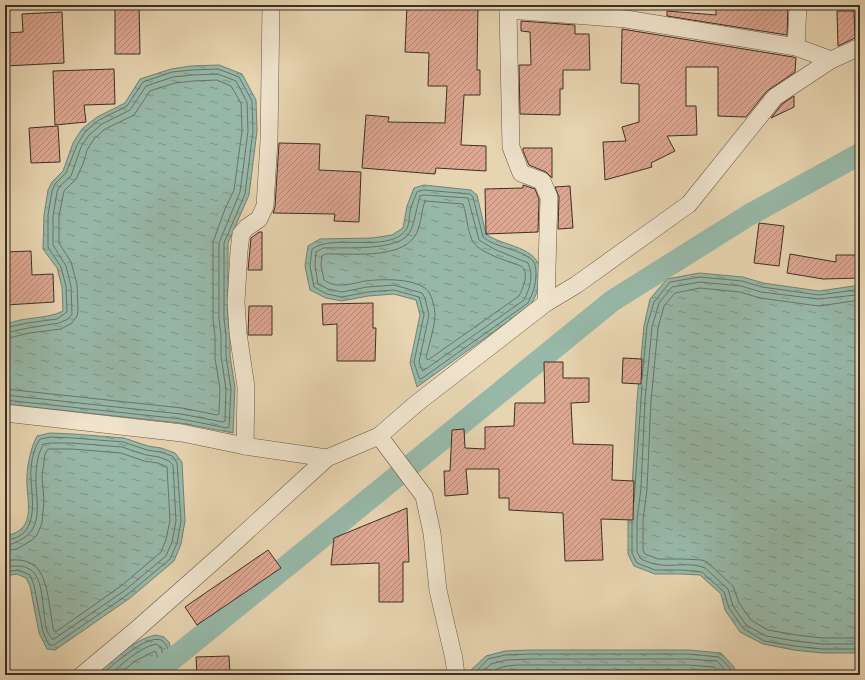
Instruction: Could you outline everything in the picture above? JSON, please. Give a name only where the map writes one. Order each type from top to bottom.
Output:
[{"type":"street","points":[[245,446],[246,387],[238,333],[236,302],[239,251],[241,234],[246,228],[260,219],[265,206],[269,141],[271,5]]},
{"type":"street","points":[[796,47],[798,5]]},
{"type":"street","points":[[546,303],[549,197],[542,181],[521,173],[511,147],[508,7],[626,19],[796,47],[831,60]]},
{"type":"street","points":[[5,413],[182,433],[245,446],[327,458],[384,442],[417,403],[546,303],[576,285],[689,204],[774,97],[831,60],[860,47]]},
{"type":"street","points":[[384,442],[424,496],[432,533],[438,590],[454,659],[456,675]]},
{"type":"street","points":[[82,675],[136,630],[223,553],[327,458]]},
{"type":"water","points":[[219,65],[242,74],[256,100],[257,131],[249,195],[228,243],[228,319],[230,356],[235,388],[233,433],[180,423],[5,404],[5,325],[19,320],[49,316],[63,311],[62,287],[57,268],[43,249],[44,215],[48,190],[52,182],[63,171],[73,143],[82,129],[97,117],[125,103],[140,79],[171,69],[191,66]]},
{"type":"water","points":[[424,185],[471,190],[477,195],[486,234],[519,248],[534,257],[538,264],[540,278],[538,290],[531,305],[417,387],[410,363],[420,315],[416,300],[394,294],[368,296],[342,301],[326,298],[310,290],[305,266],[308,246],[320,239],[372,238],[392,235],[403,228],[407,206],[414,188]]},
{"type":"water","points":[[699,273],[743,277],[763,283],[819,291],[854,286],[860,282],[860,653],[822,653],[794,650],[763,644],[740,632],[725,610],[721,594],[700,575],[655,574],[634,566],[628,554],[628,519],[632,488],[637,400],[644,326],[650,299],[667,279]]},
{"type":"water","points":[[50,433],[124,438],[175,453],[182,462],[185,521],[181,544],[174,561],[130,598],[55,650],[47,649],[39,633],[30,586],[26,578],[17,574],[5,576],[5,536],[16,533],[23,527],[27,520],[27,475],[31,450],[37,436]]},
{"type":"water","points":[[156,635],[164,637],[169,642],[177,675],[95,675],[131,646],[139,641]]},
{"type":"water","points":[[689,650],[721,653],[734,667],[736,675],[470,675],[470,671],[486,656],[505,651]]},
{"type":"building","points":[[115,5],[139,5],[140,54],[115,54]]},
{"type":"building","points":[[407,5],[478,5],[477,70],[480,70],[480,95],[464,95],[461,145],[486,146],[486,171],[436,168],[435,174],[362,168],[366,115],[389,117],[388,122],[445,123],[447,86],[428,86],[429,53],[405,52]]},
{"type":"building","points":[[716,5],[788,5],[787,35],[667,16],[667,11],[716,15]]},
{"type":"building","points":[[837,11],[854,11],[855,38],[838,46]]},
{"type":"building","points":[[62,12],[64,63],[5,66],[5,33],[23,32],[22,14]]},
{"type":"building","points":[[521,21],[575,25],[575,34],[589,34],[590,70],[563,70],[563,89],[560,89],[560,115],[520,114],[519,65],[531,65],[530,32],[521,31]]},
{"type":"building","points":[[622,29],[793,57],[796,58],[795,72],[767,91],[746,117],[718,116],[718,67],[686,67],[686,106],[696,106],[697,135],[667,136],[675,151],[651,163],[652,167],[605,180],[603,142],[626,141],[622,127],[639,122],[639,84],[621,83]]},
{"type":"building","points":[[114,69],[115,104],[84,105],[86,122],[55,125],[53,71]]},
{"type":"building","points":[[794,96],[794,107],[771,118],[782,104]]},
{"type":"building","points":[[58,126],[60,162],[31,163],[29,128]]},
{"type":"building","points":[[279,143],[320,144],[319,170],[361,172],[359,222],[334,221],[335,214],[273,213],[275,207]]},
{"type":"building","points":[[523,148],[552,148],[552,178],[546,172],[529,165]]},
{"type":"building","points":[[523,185],[535,189],[539,199],[538,232],[486,234],[485,189],[523,188]]},
{"type":"building","points":[[570,186],[573,228],[558,229],[559,197],[555,187]]},
{"type":"building","points":[[759,223],[784,226],[779,266],[754,263]]},
{"type":"building","points":[[259,232],[262,232],[262,270],[248,270],[251,238]]},
{"type":"building","points":[[31,251],[32,275],[53,274],[54,302],[6,305],[5,287],[8,287],[6,252]]},
{"type":"building","points":[[790,254],[836,262],[836,255],[860,255],[860,278],[823,279],[787,273]]},
{"type":"building","points":[[373,303],[373,328],[376,328],[375,361],[337,361],[337,324],[323,325],[322,304]]},
{"type":"building","points":[[249,306],[272,306],[272,335],[248,335]]},
{"type":"building","points":[[623,358],[642,359],[641,384],[622,383]]},
{"type":"building","points":[[544,362],[563,362],[563,378],[589,378],[589,402],[571,403],[573,444],[613,445],[612,480],[634,481],[633,520],[601,519],[603,560],[565,561],[563,513],[509,510],[509,498],[499,498],[499,469],[466,469],[468,494],[445,496],[444,471],[450,471],[452,430],[464,429],[465,448],[485,449],[485,427],[514,426],[515,403],[545,403]]},
{"type":"building","points":[[407,508],[409,562],[403,562],[403,602],[379,602],[379,563],[331,565],[334,538]]},
{"type":"building","points":[[268,550],[281,568],[197,625],[185,607]]},
{"type":"building","points":[[229,656],[230,675],[197,675],[196,657]]},
{"type":"waterway","points":[[153,675],[612,301],[749,215],[860,154]]}]
